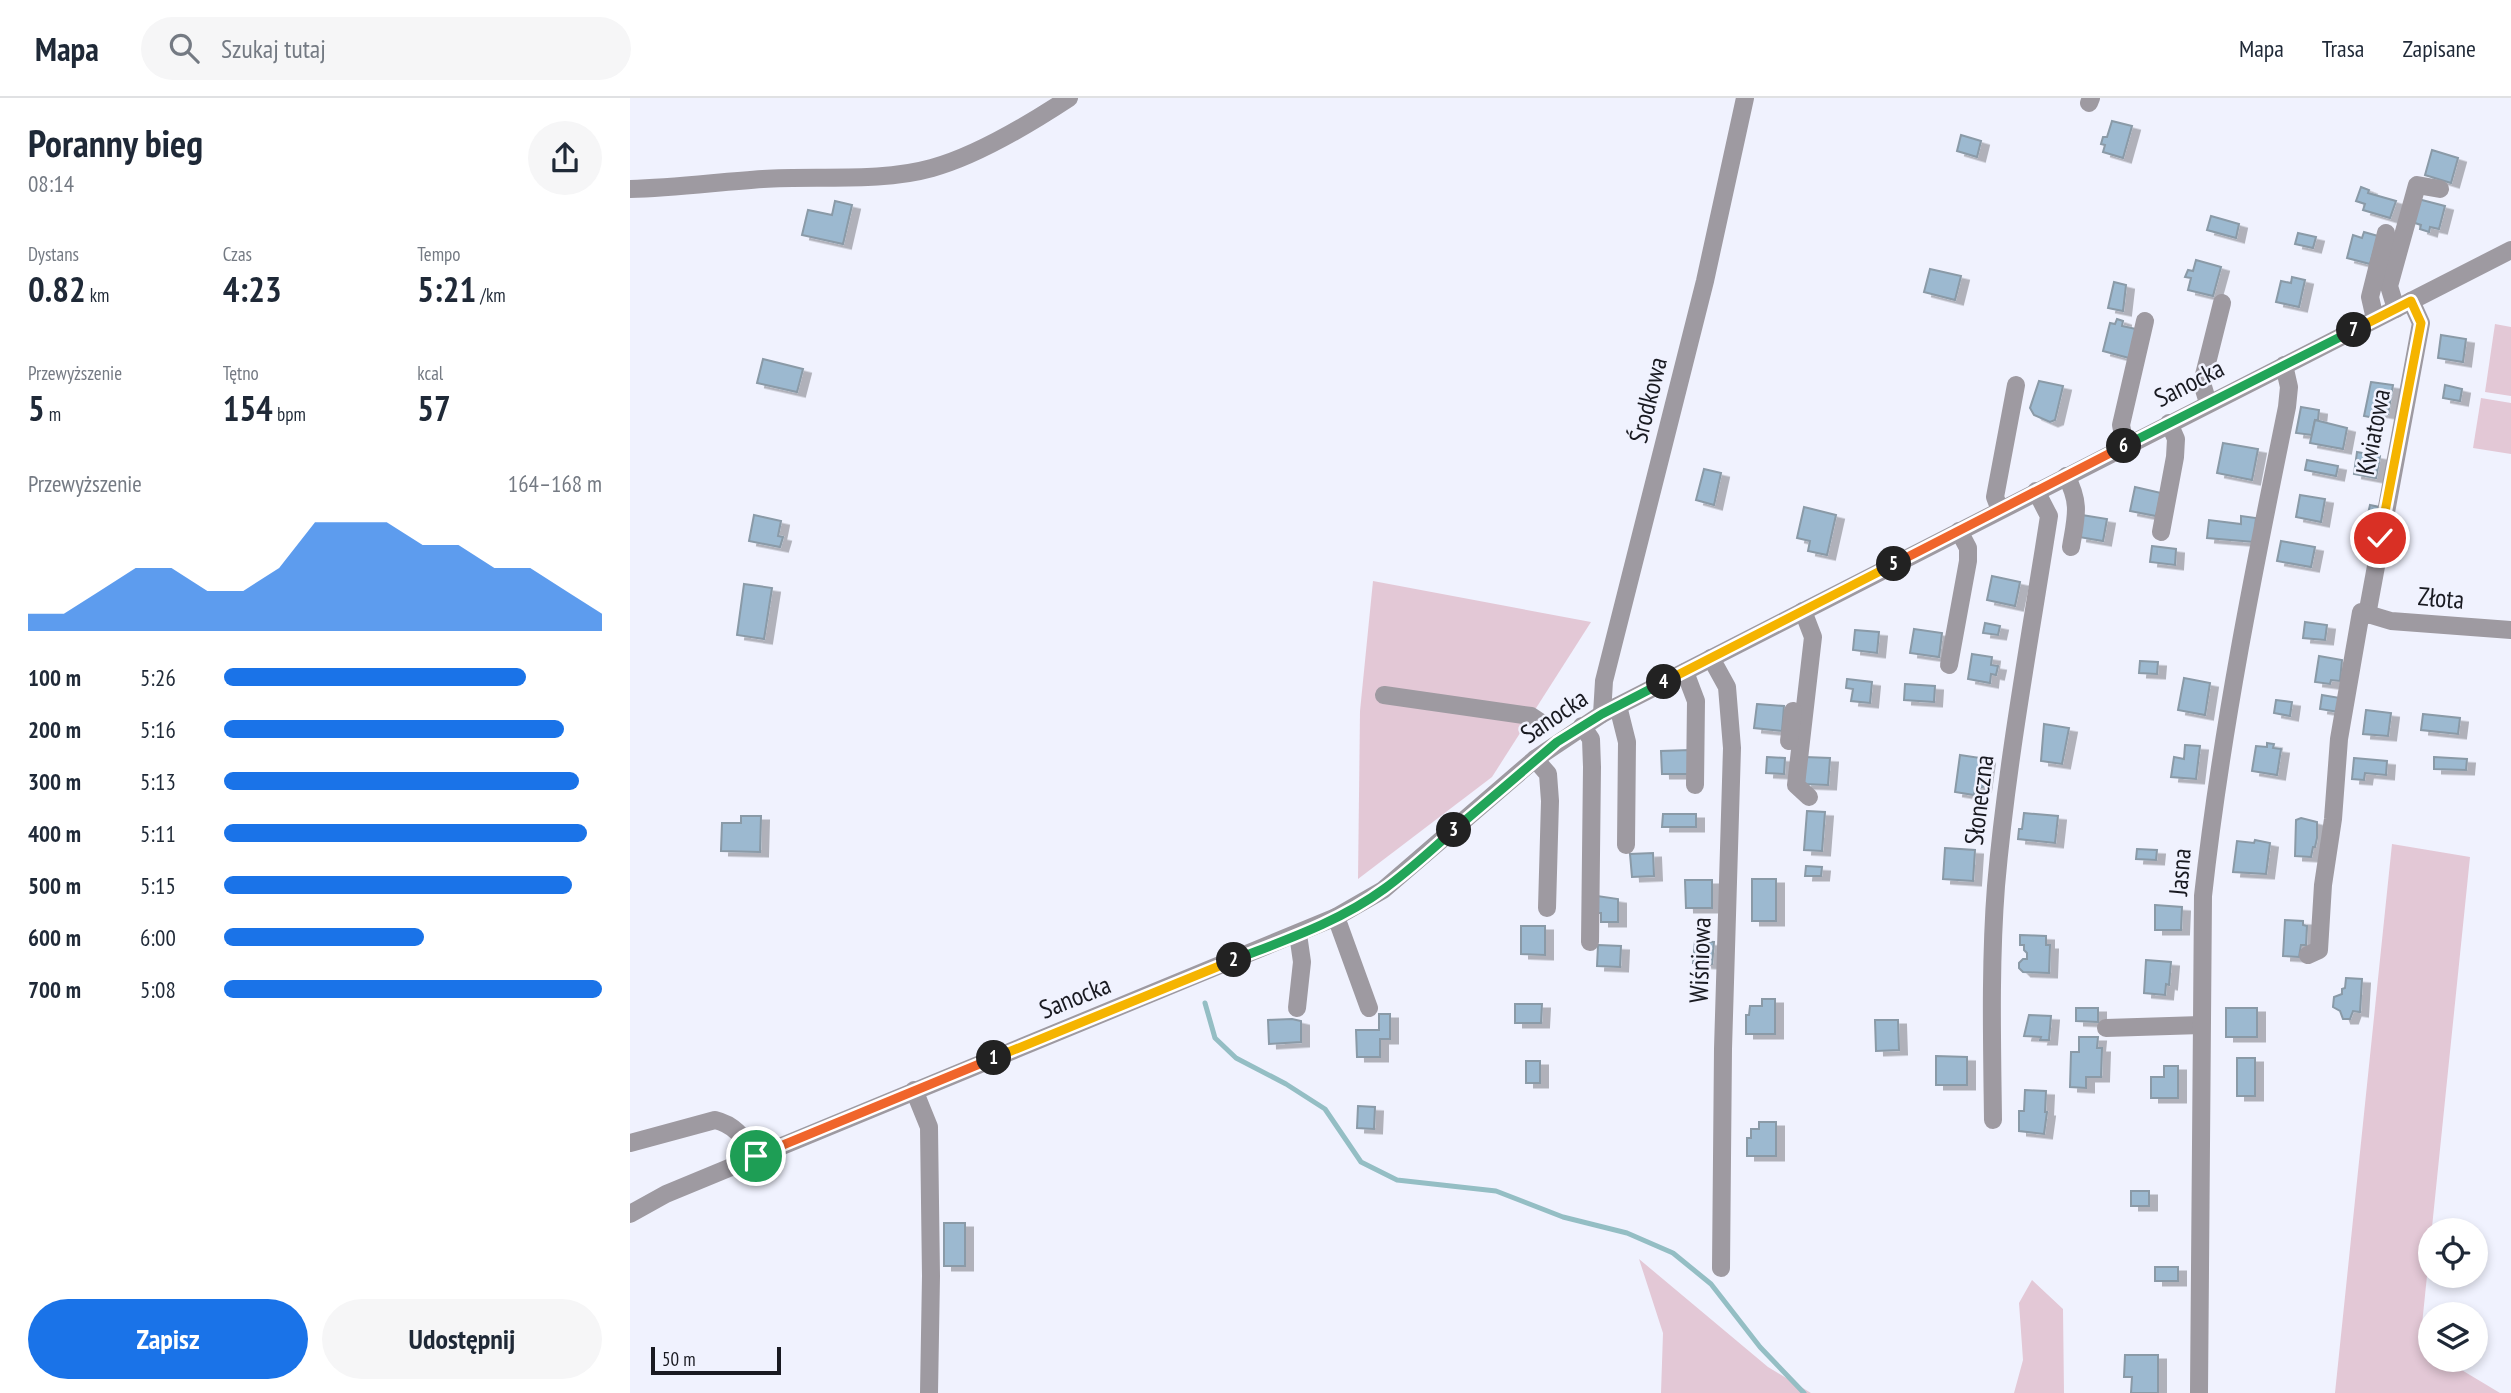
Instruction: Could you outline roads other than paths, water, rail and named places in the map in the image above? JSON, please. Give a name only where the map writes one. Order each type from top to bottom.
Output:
[{"type":"street","points":[[630,189],[915,172],[935,167],[1008,135],[1069,98]]},
{"type":"street","name":"Środkowa","points":[[1626,845],[1627,742],[1610,710],[1604,681],[1705,281],[1745,98]]},
{"type":"street","name":"Kwiatowa","points":[[2308,955],[2319,950],[2339,739],[2361,612],[2367,615],[2421,323],[2389,286],[2417,185],[2440,189]]},
{"type":"street","points":[[2375,319],[2370,297],[2386,233]]},
{"type":"street","name":"Sanocka","points":[[630,1214],[666,1194],[756,1156],[1336,917],[1383,890],[1535,759],[1610,710],[2511,250]]},
{"type":"street","points":[[2208,403],[2202,383],[2221,303]]},
{"type":"street","points":[[2125,445],[2121,425],[2145,321]]},
{"type":"street","name":"Jasna","points":[[2199,1393],[2203,897],[2212,817],[2250,592],[2287,407],[2289,387],[2284,365]]},
{"type":"street","points":[[2000,510],[1996,497],[2016,385]]},
{"type":"street","points":[[2161,532],[2175,457],[2176,439],[2169,423]]},
{"type":"street","points":[[2066,476],[2075,492],[2078,506],[2071,547]]},
{"type":"street","name":"Słoneczna","points":[[1993,1120],[1992,1006],[1996,889],[2016,720],[2049,516],[2036,491]]},
{"type":"street","points":[[1949,665],[1968,561],[1968,548],[1959,531]]},
{"type":"street","points":[[1789,741],[1803,642],[1798,614]]},
{"type":"street","points":[[1798,614],[1813,637],[1796,785],[1809,797]]},
{"type":"street","name":"Złota","points":[[2367,615],[2391,621],[2511,630]]},
{"type":"street","name":"Wiśniowa","points":[[1711,659],[1727,687],[1732,748],[1723,1049],[1721,1268]]},
{"type":"street","points":[[1685,672],[1696,701],[1696,785]]},
{"type":"street","points":[[1384,695],[1531,716],[1542,724]]},
{"type":"street","points":[[1582,726],[1591,739],[1590,942]]},
{"type":"street","points":[[1535,759],[1548,774],[1548,908]]},
{"type":"street","points":[[1336,917],[1369,1008]]},
{"type":"street","points":[[1297,1008],[1302,962],[1298,934]]},
{"type":"street","points":[[2106,1028],[2201,1025]]},
{"type":"street","points":[[914,1090],[929,1127],[929,1393]]},
{"type":"street","points":[[630,1143],[715,1119],[728,1123],[739,1131],[756,1156]]},
{"type":"waterway","points":[[1205,1003],[1215,1038],[1236,1058],[1286,1084],[1325,1109],[1361,1162],[1397,1180],[1496,1191],[1563,1217],[1627,1233],[1673,1253],[1711,1284],[1760,1347],[1804,1393]]}]
